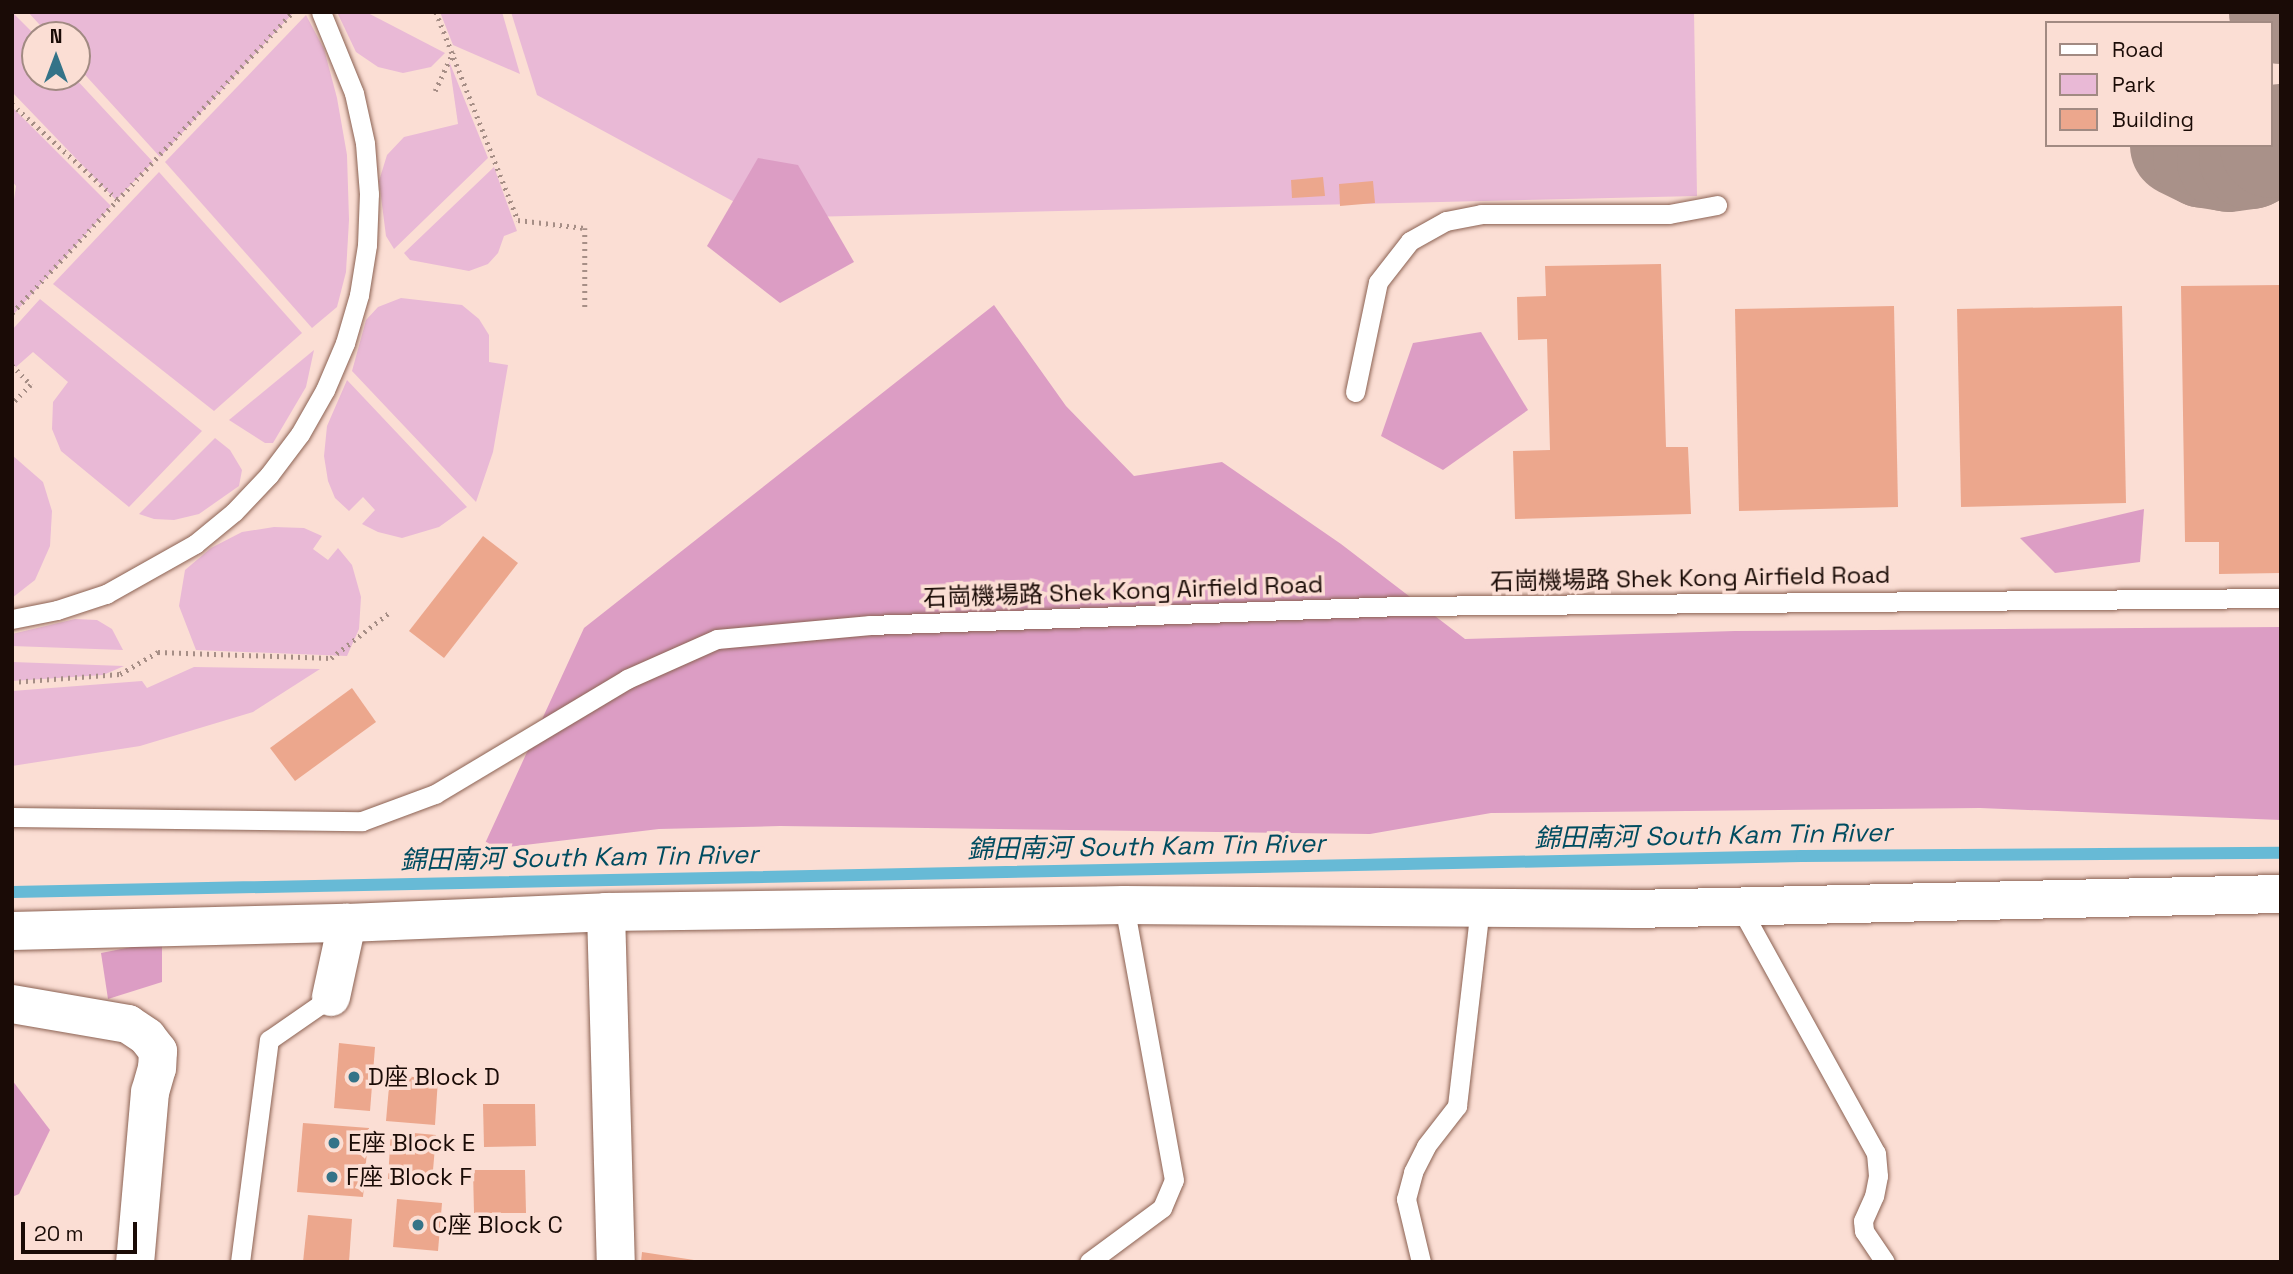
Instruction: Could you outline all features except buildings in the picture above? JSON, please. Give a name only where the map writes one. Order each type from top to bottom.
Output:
[{"type":"street","points":[[12,931],[347,923],[606,912],[1124,905],[1741,907],[2281,894]]},
{"type":"street","points":[[606,912],[616,1262]]},
{"type":"street","points":[[331,998],[347,923]]},
{"type":"street","points":[[12,1004],[128,1024],[147,1037],[158,1051],[157,1068],[150,1092],[135,1262]]},
{"type":"lane","points":[[12,619],[57,610],[106,594],[195,544],[234,512],[269,475],[300,435],[325,390],[345,343],[359,295],[367,245],[369,194],[365,143],[354,93],[321,12]]},
{"type":"lane","points":[[1355,392],[1378,282],[1410,241],[1446,221],[1481,214],[1669,214],[1717,205]]},
{"type":"lane","name":"石崗機場路 Shek Kong Airfield Road","points":[[12,817],[362,821],[435,794],[626,679],[718,639],[870,625],[1402,606],[2281,598]]},
{"type":"lane","points":[[1089,1262],[1162,1208],[1174,1180],[1124,905]]},
{"type":"lane","points":[[1741,907],[1876,1153],[1878,1176],[1874,1196],[1863,1220],[1864,1231],[1885,1262]]},
{"type":"lane","points":[[1421,1262],[1406,1199],[1413,1172],[1426,1146],[1457,1106],[1480,908]]},
{"type":"lane","points":[[240,1262],[269,1040],[331,998]]},
{"type":"path","points":[[12,313],[293,12]]},
{"type":"path","points":[[436,12],[518,220],[585,228],[585,307]]},
{"type":"path","points":[[435,91],[453,52]]},
{"type":"path","points":[[12,104],[119,201]]},
{"type":"path","points":[[12,365],[31,385],[12,404]]},
{"type":"path","points":[[12,682],[120,674],[158,652],[331,658],[390,611]]},
{"type":"green space","points":[[12,12],[21,21],[21,91],[87,91],[153,162],[116,200],[12,92]]},
{"type":"green space","points":[[28,12],[294,12],[160,157],[91,81],[91,21],[36,21]]},
{"type":"green space","points":[[337,12],[366,12],[445,53],[431,67],[403,73],[378,67],[356,52]]},
{"type":"green space","points":[[440,12],[502,12],[520,74],[453,45]]},
{"type":"green space","points":[[511,12],[1694,12],[1697,196],[764,218],[537,95]]},
{"type":"green space","points":[[306,15],[324,49],[337,98],[347,155],[349,220],[346,272],[337,307],[312,328],[165,162]]},
{"type":"green space","points":[[449,61],[488,158],[394,249],[386,236],[379,181],[387,155],[404,137],[458,124]]},
{"type":"green space","points":[[12,107],[111,206],[12,316],[12,213],[16,186],[12,181]]},
{"type":"green space","points":[[494,167],[517,231],[504,236],[498,253],[488,264],[469,271],[410,260],[404,253]]},
{"type":"green space","points":[[159,172],[302,333],[214,411],[53,284]]},
{"type":"green space","points":[[401,298],[462,305],[479,319],[489,335],[489,362],[508,365],[493,452],[476,502],[352,371],[366,320],[378,307]]},
{"type":"green space","points":[[40,299],[202,431],[129,507],[61,451],[52,429],[53,402],[68,382],[33,352],[16,367],[12,364],[12,330]]},
{"type":"green space","points":[[314,350],[306,387],[273,443],[265,443],[229,420]]},
{"type":"green space","points":[[347,380],[467,507],[439,527],[402,538],[378,532],[362,524],[375,510],[363,497],[349,511],[335,498],[328,481],[324,456],[327,426]]},
{"type":"green space","points":[[215,438],[230,450],[242,470],[239,486],[199,514],[174,520],[154,519],[139,514]]},
{"type":"green space","points":[[12,455],[43,482],[52,511],[50,546],[35,580],[12,598]]},
{"type":"green space","points":[[274,527],[304,528],[322,536],[313,549],[328,560],[338,548],[352,565],[361,597],[359,629],[347,656],[196,650],[179,606],[185,570],[211,548],[242,532]]},
{"type":"green space","points":[[75,619],[97,620],[112,629],[123,650],[12,646],[12,634]]},
{"type":"green space","points":[[12,662],[124,666],[103,675],[12,681]]},
{"type":"green space","points":[[194,667],[320,669],[253,712],[140,746],[12,766],[12,691],[142,681],[147,688]]},
{"type":"shaded area","points":[[758,158],[798,165],[854,262],[780,303],[707,246]]},
{"type":"shaded area","points":[[994,305],[1066,406],[1134,476],[1222,462],[1341,544],[1465,639],[1735,631],[2281,627],[2281,820],[1980,808],[1491,813],[1370,834],[780,826],[659,829],[482,850],[584,628]]},
{"type":"shaded area","points":[[1481,332],[1528,410],[1443,470],[1381,436],[1413,343]]},
{"type":"shaded area","points":[[2144,509],[2140,562],[2055,573],[2020,538]]},
{"type":"shaded area","points":[[162,941],[162,982],[108,999],[101,953]]},
{"type":"shaded area","points":[[12,1080],[50,1130],[19,1194],[12,1197]]},
{"type":"waterway","name":"錦田南河 South Kam Tin River","points":[[12,892],[1802,856],[2281,853]]},
{"type":"taxiway","points":[[2272,145],[2281,135]]},
{"type":"taxiway","points":[[2185,147],[2204,156],[2228,160],[2250,157],[2269,147]]},
{"type":"place","name":"D座 Block D","points":[[354,1077]]},
{"type":"place","name":"E座 Block E","points":[[334,1143]]},
{"type":"place","name":"F座 Block F","points":[[332,1177]]},
{"type":"place","name":"C座 Block C","points":[[418,1225]]}]
